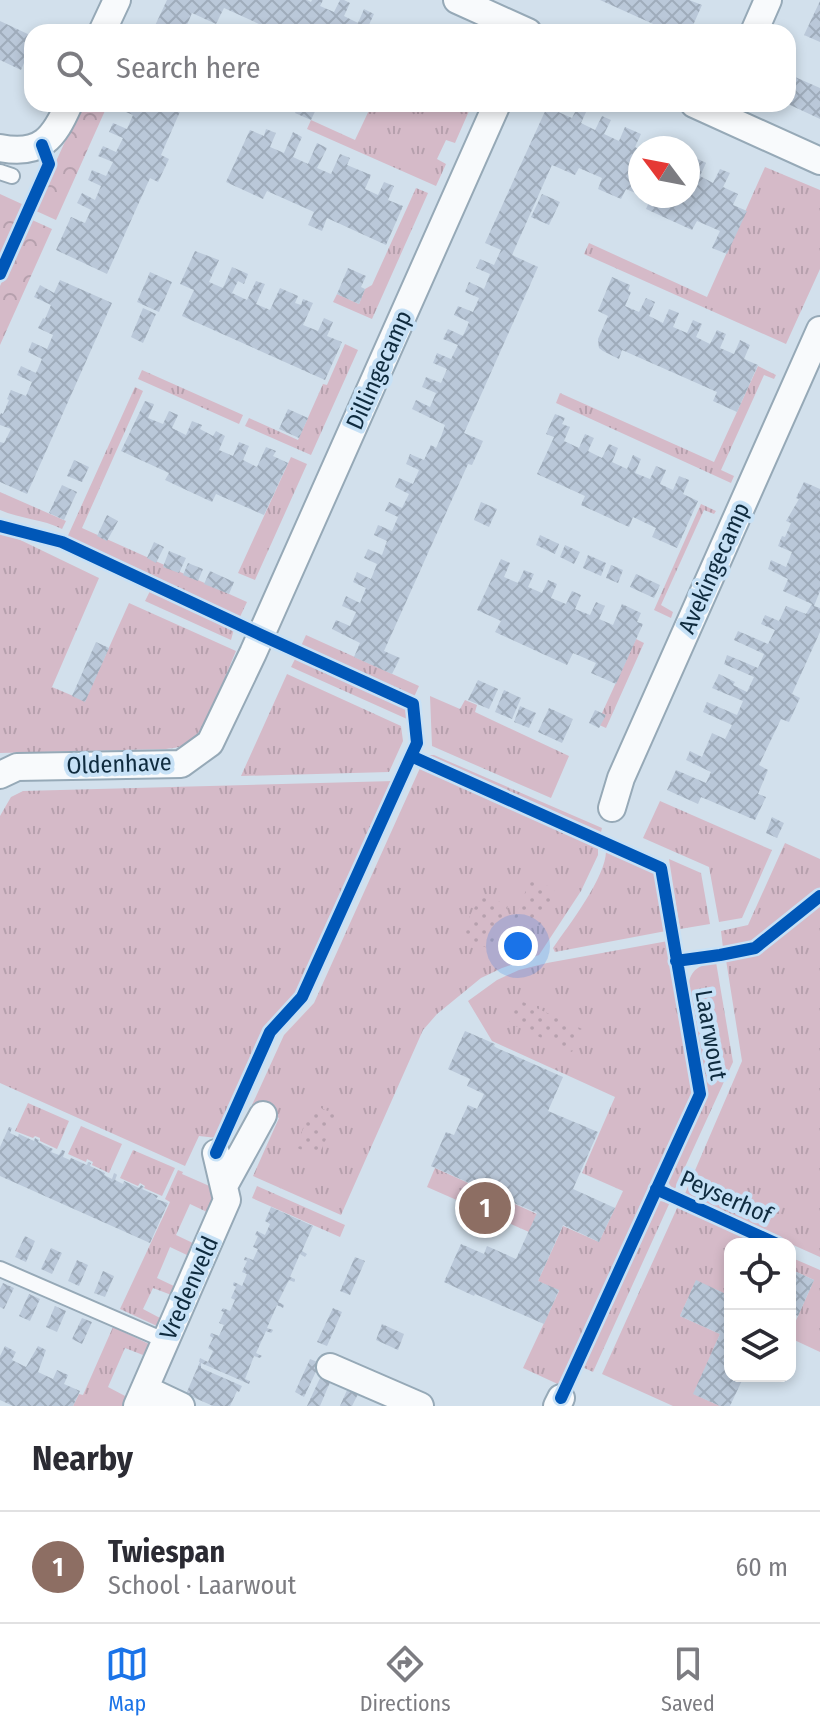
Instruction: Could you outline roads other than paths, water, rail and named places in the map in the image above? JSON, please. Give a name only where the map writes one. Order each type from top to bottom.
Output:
[{"type":"street","points":[[106,24],[117,0]]},
{"type":"street","points":[[457,0],[510,24]]},
{"type":"street","points":[[758,24],[768,0]]},
{"type":"street","points":[[0,148],[12,150],[42,145],[59,127],[66,112]]},
{"type":"street","name":"Dillingecamp","points":[[261,635],[493,112]]},
{"type":"street","points":[[721,112],[820,161]]},
{"type":"street","name":"Avekingecamp","points":[[612,808],[621,778],[820,330]]},
{"type":"street","name":"Oldenhave","points":[[0,775],[17,767],[181,764],[210,743],[261,635]]},
{"type":"street","name":"Vredenveld","points":[[224,1186],[263,1115]]},
{"type":"street","name":"Vredenveld","points":[[181,1406],[141,1397],[227,1200],[216,1153]]},
{"type":"street","points":[[330,1367],[420,1406]]},
{"type":"lane","points":[[0,1269],[166,1341]]},
{"type":"place","name":"Twiespan","points":[[485,1208]]}]
